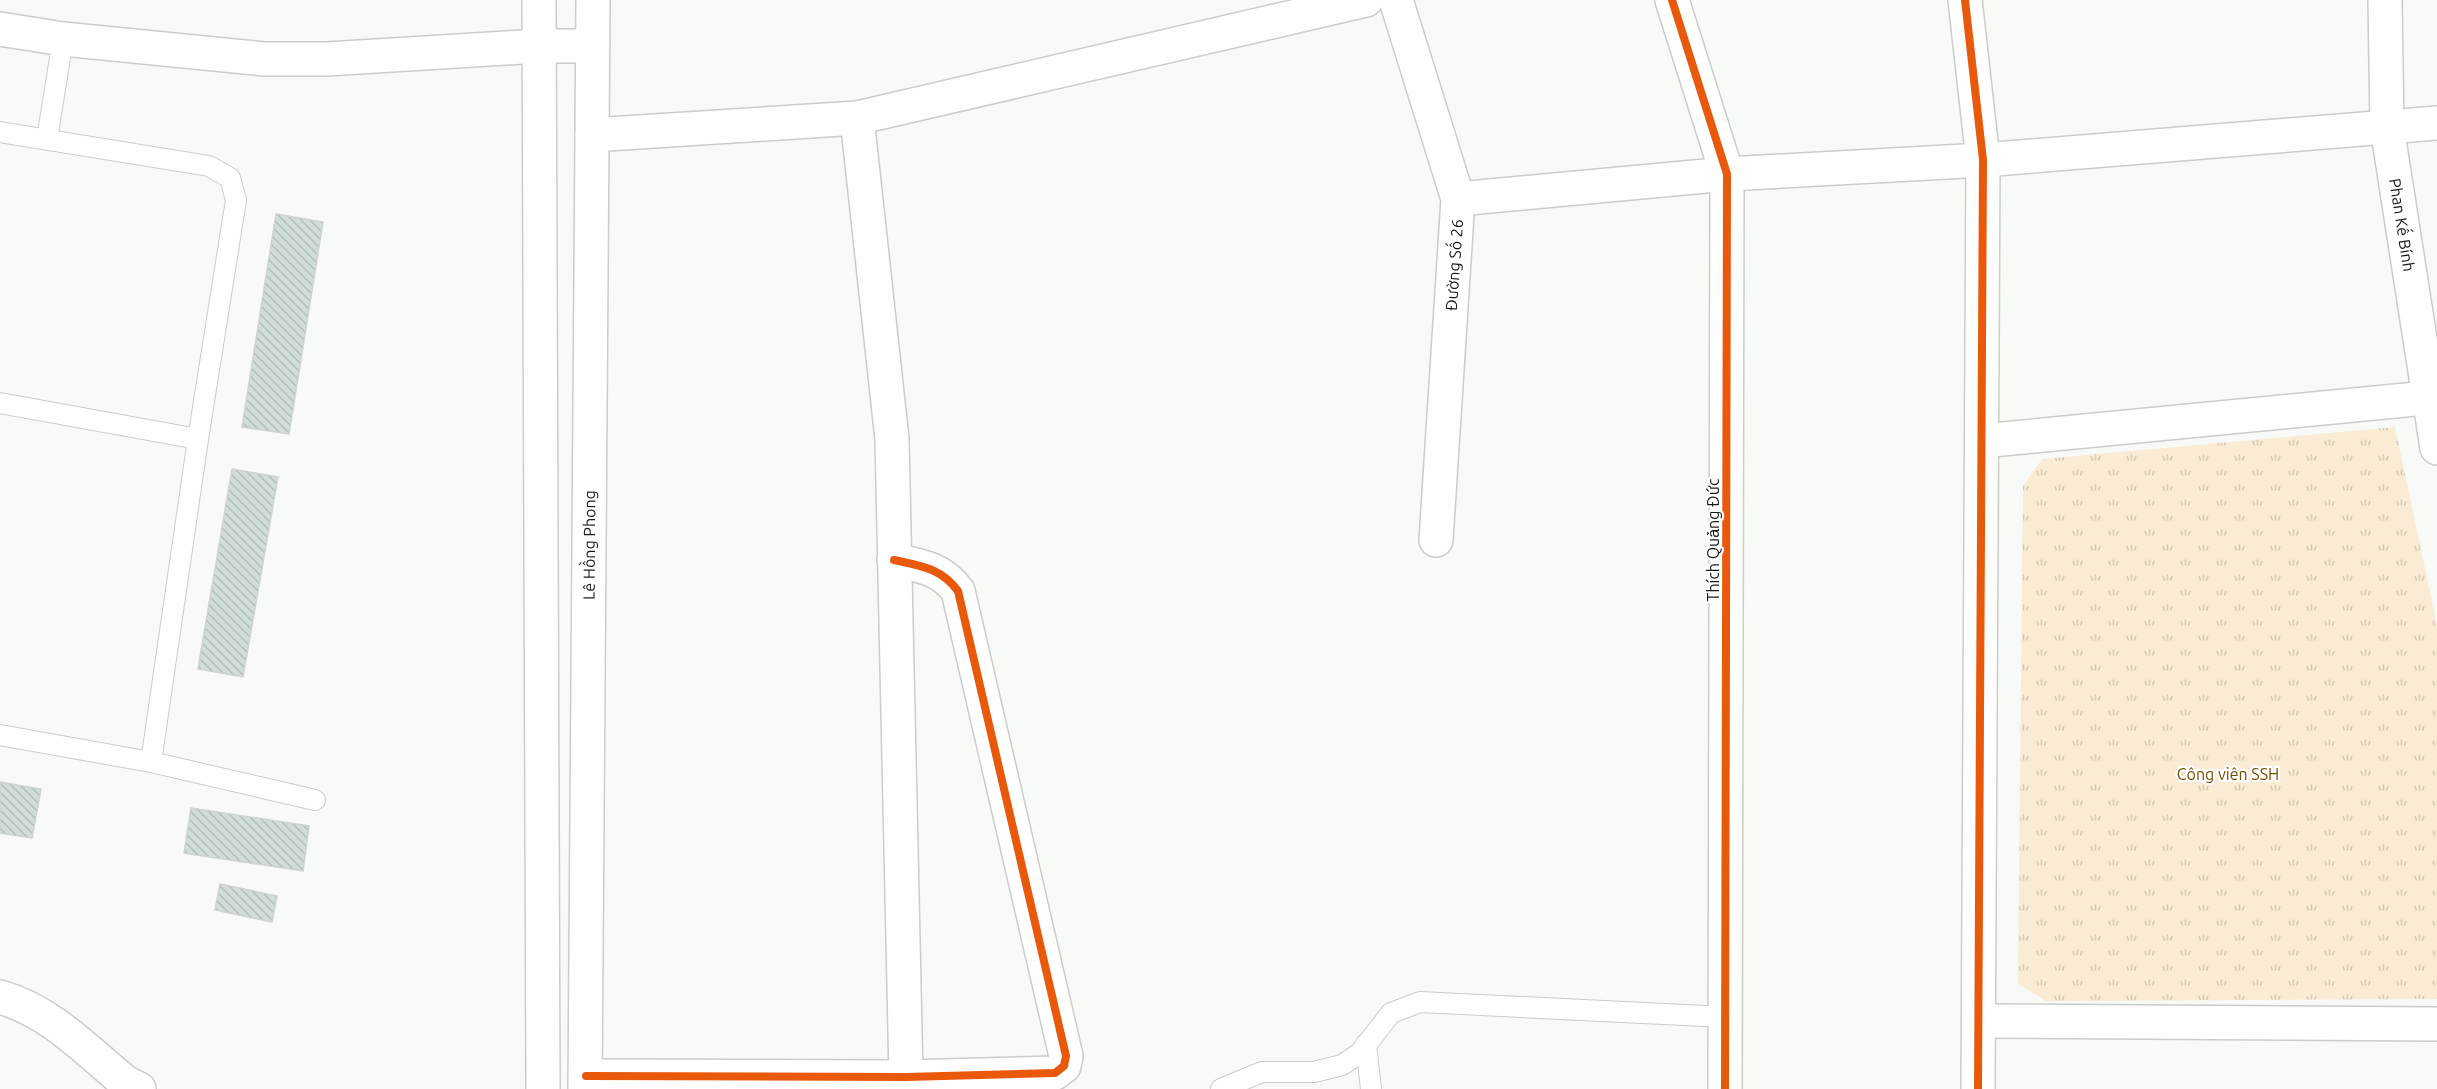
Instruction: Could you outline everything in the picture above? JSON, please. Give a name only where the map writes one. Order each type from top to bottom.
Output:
[{"type":"street","points":[[539,0],[543,1089]]},
{"type":"street","name":"Lê Hồng Phong","points":[[578,1085],[593,0]]},
{"type":"street","points":[[592,135],[857,118],[1366,0]]},
{"type":"street","name":"Đường Số 26","points":[[1396,0],[1458,199],[1436,540]]},
{"type":"street","name":"Thích Quảng Đức","points":[[1672,0],[1727,174],[1725,1089]]},
{"type":"street","points":[[1965,0],[1983,160],[1978,1089]]},
{"type":"street","name":"Phan Kế Bính","points":[[2385,0],[2387,127],[2432,397],[2437,448]]},
{"type":"street","points":[[0,29],[63,39],[264,59],[327,59],[539,46],[593,46]]},
{"type":"street","points":[[857,118],[892,439],[906,1077]]},
{"type":"street","points":[[1458,199],[1727,174],[1983,160],[2437,123]]},
{"type":"street","points":[[1982,441],[2432,397]]},
{"type":"street","points":[[578,1085],[906,1077],[1062,1081],[1066,1056],[958,591],[948,577],[934,569],[894,560]]},
{"type":"street","points":[[0,997],[20,1003],[48,1019],[125,1082],[139,1089]]},
{"type":"street","points":[[1979,1021],[2437,1024]]},
{"type":"lane","points":[[47,140],[63,39]]},
{"type":"lane","points":[[0,132],[209,166],[230,178],[236,200],[198,438],[151,762]]},
{"type":"lane","points":[[0,403],[198,438]]},
{"type":"lane","points":[[0,735],[151,762],[315,800]]},
{"type":"lane","points":[[1221,1089],[1262,1072],[1314,1072],[1342,1065],[1360,1053],[1391,1013],[1419,1002],[1725,1017]]},
{"type":"lane","points":[[1366,1044],[1371,1089]]},
{"type":"green space","name":"Công viên SSH","points":[[2395,427],[2437,625],[2437,999],[2046,1001],[2018,984],[2023,486],[2042,459]]},
{"type":"building","points":[[276,214],[323,222],[289,434],[242,427]]},
{"type":"building","points":[[232,469],[278,477],[243,677],[198,669]]},
{"type":"building","points":[[0,782],[41,789],[32,838],[0,833]]},
{"type":"building","points":[[191,808],[309,826],[303,871],[184,853]]},
{"type":"building","points":[[220,884],[277,896],[272,922],[215,910]]},
{"type":"cycle path","points":[[1672,0],[1727,174],[1725,1089]]},
{"type":"cycle path","points":[[1965,0],[1983,160],[1978,1089]]},
{"type":"cycle path","points":[[586,1076],[906,1077],[1055,1073],[1064,1066],[1066,1056],[958,591],[945,577],[930,569],[894,560]]}]
